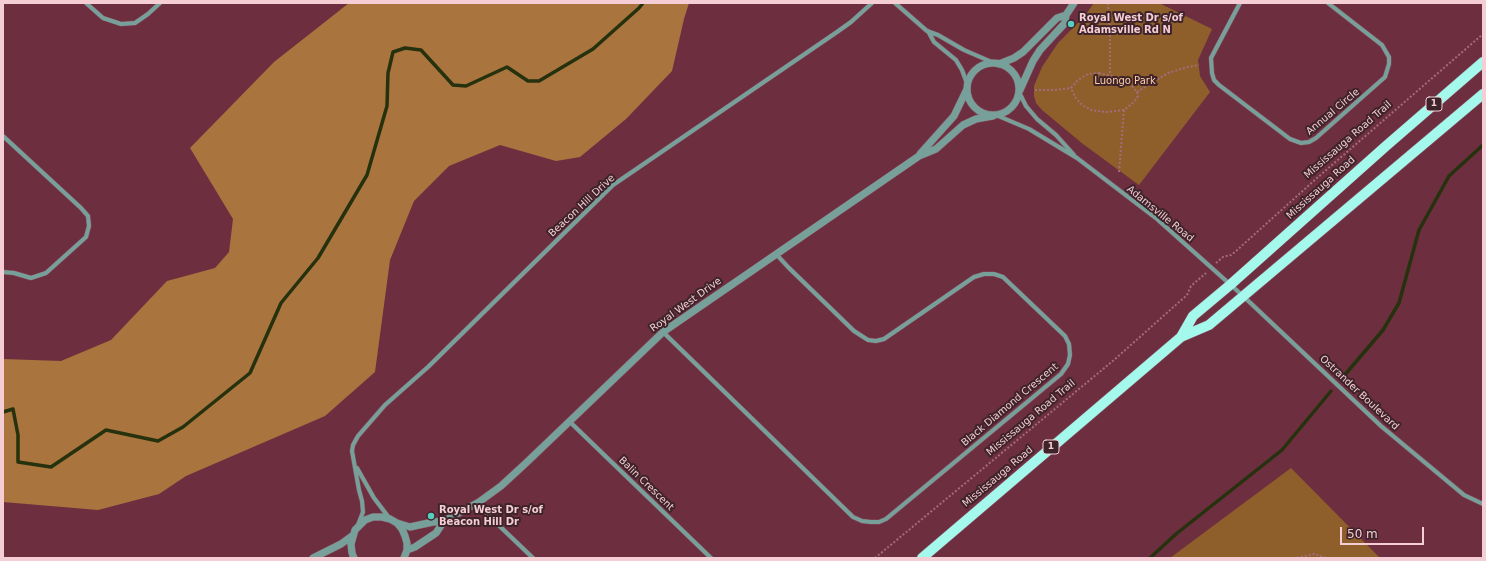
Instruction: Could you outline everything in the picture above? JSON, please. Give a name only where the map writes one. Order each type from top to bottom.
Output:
[{"type":"main road","name":"Mississauga Road","points":[[1181,337],[1193,316],[1483,62]]},
{"type":"main road","name":"Mississauga Road","points":[[922,558],[1181,337],[1209,325],[1242,295],[1483,94]]},
{"type":"street","points":[[86,3],[103,18],[121,24],[135,23],[160,3]]},
{"type":"street","name":"Beacon Hill Drive","points":[[358,526],[363,512],[352,451],[353,445],[355,440],[370,421],[390,400],[428,367],[613,185],[838,32],[872,3]]},
{"type":"street","points":[[895,3],[927,31],[934,42],[956,60],[962,70],[970,101],[978,111],[995,116],[1008,111],[1014,105],[1018,98],[1019,83],[1011,70],[1005,66],[996,64],[964,50],[938,35],[927,31]]},
{"type":"street","points":[[1019,91],[1033,61],[1040,50],[1065,23],[1066,15],[1074,3]]},
{"type":"street","name":"Annual Circle","points":[[1240,3],[1211,58],[1214,80],[1290,139],[1309,142],[1316,138],[1385,77],[1389,64],[1389,57],[1382,45],[1328,3]]},
{"type":"street","points":[[967,88],[972,75],[977,69],[983,65],[996,64],[1014,58],[1023,52],[1057,18],[1066,15]]},
{"type":"street","name":"Royal West Drive","points":[[919,156],[954,116],[967,88]]},
{"type":"street","name":"Adamsville Road","points":[[1019,91],[1026,106],[1037,119],[1056,135],[1077,158]]},
{"type":"street","name":"Adamsville Road","points":[[995,116],[1029,129],[1077,158],[1157,219],[1230,284]]},
{"type":"street","name":"Royal West Drive","points":[[397,523],[410,527],[444,521],[479,502],[501,486],[664,332],[919,156],[936,149],[963,125],[976,119],[995,116]]},
{"type":"street","points":[[3,136],[81,208],[88,216],[89,226],[86,237],[46,273],[31,278],[14,273],[3,272]]},
{"type":"street","name":"Black Diamond Crescent","points":[[664,332],[853,517],[862,521],[871,522],[879,522],[886,519],[1061,374],[1068,364],[1070,355],[1069,344],[1066,336],[1003,277],[994,274],[984,274],[974,277],[884,339],[876,341],[868,340],[854,332],[776,254]]},
{"type":"street","name":"Ostrander Boulevard","points":[[1230,284],[1382,426],[1464,495],[1483,504]]},
{"type":"street","name":"Balin Crescent","points":[[569,421],[711,558]]},
{"type":"street","name":"Beacon Hill Drive","points":[[356,467],[374,498],[390,519]]},
{"type":"street","points":[[479,502],[489,516],[533,558]]},
{"type":"street","points":[[354,558],[351,544],[352,536],[358,526],[365,520],[373,517],[382,517],[397,523],[406,536],[407,550],[404,558]]},
{"type":"street","name":"Royal West Drive","points":[[407,550],[415,547],[436,533],[444,521]]},
{"type":"street","points":[[313,558],[352,536]]},
{"type":"path","points":[[1108,3],[1110,74]]},
{"type":"path","name":"Mississauga Road Trail","points":[[1223,257],[1231,255],[1236,251],[1316,178],[1483,34]]},
{"type":"path","points":[[1137,92],[1168,73],[1199,65]]},
{"type":"path","points":[[1035,90],[1071,88],[1078,80],[1088,74],[1099,73],[1110,74],[1120,78],[1130,84],[1137,92],[1138,96],[1134,102],[1124,110],[1107,112],[1091,110],[1082,105],[1075,97],[1071,88]]},
{"type":"path","points":[[1119,172],[1124,110]]},
{"type":"path","name":"Mississauga Road Trail","points":[[875,558],[1114,360],[1187,295],[1191,286]]},
{"type":"path","points":[[1297,558],[1314,554],[1327,558]]},
{"type":"path","points":[[1247,558],[1266,558]]},
{"type":"green space","name":"Luongo Park","points":[[1094,3],[1159,3],[1212,29],[1198,60],[1200,76],[1210,92],[1139,185],[1083,144],[1042,110],[1036,103],[1034,96],[1034,86],[1042,67],[1058,43],[1084,17]]},
{"type":"green space","points":[[1291,468],[1380,558],[1170,558]]},
{"type":"shaded area","points":[[349,3],[689,3],[672,71],[626,119],[580,157],[556,161],[500,145],[449,166],[414,201],[390,260],[375,372],[325,416],[186,476],[159,494],[98,510],[3,502],[3,359],[61,361],[111,340],[167,281],[215,268],[229,252],[233,219],[190,148],[274,62]]},
{"type":"waterway","points":[[3,412],[13,409],[18,435],[18,462],[51,467],[106,430],[158,441],[183,427],[250,373],[281,303],[318,258],[367,175],[387,106],[388,73],[393,52],[405,48],[421,50],[453,85],[466,86],[507,67],[528,81],[539,81],[593,49],[643,3]]},
{"type":"waterway","points":[[1343,377],[1383,330],[1399,303],[1419,230],[1449,176],[1483,145]]},
{"type":"waterway","points":[[1150,558],[1176,534],[1282,450],[1331,391]]},
{"type":"place","name":"Royal West Dr s/of Adamsville Rd N","points":[[1071,24]]},
{"type":"place","name":"Royal West Dr s/of Beacon Hill Dr","points":[[431,516]]}]
